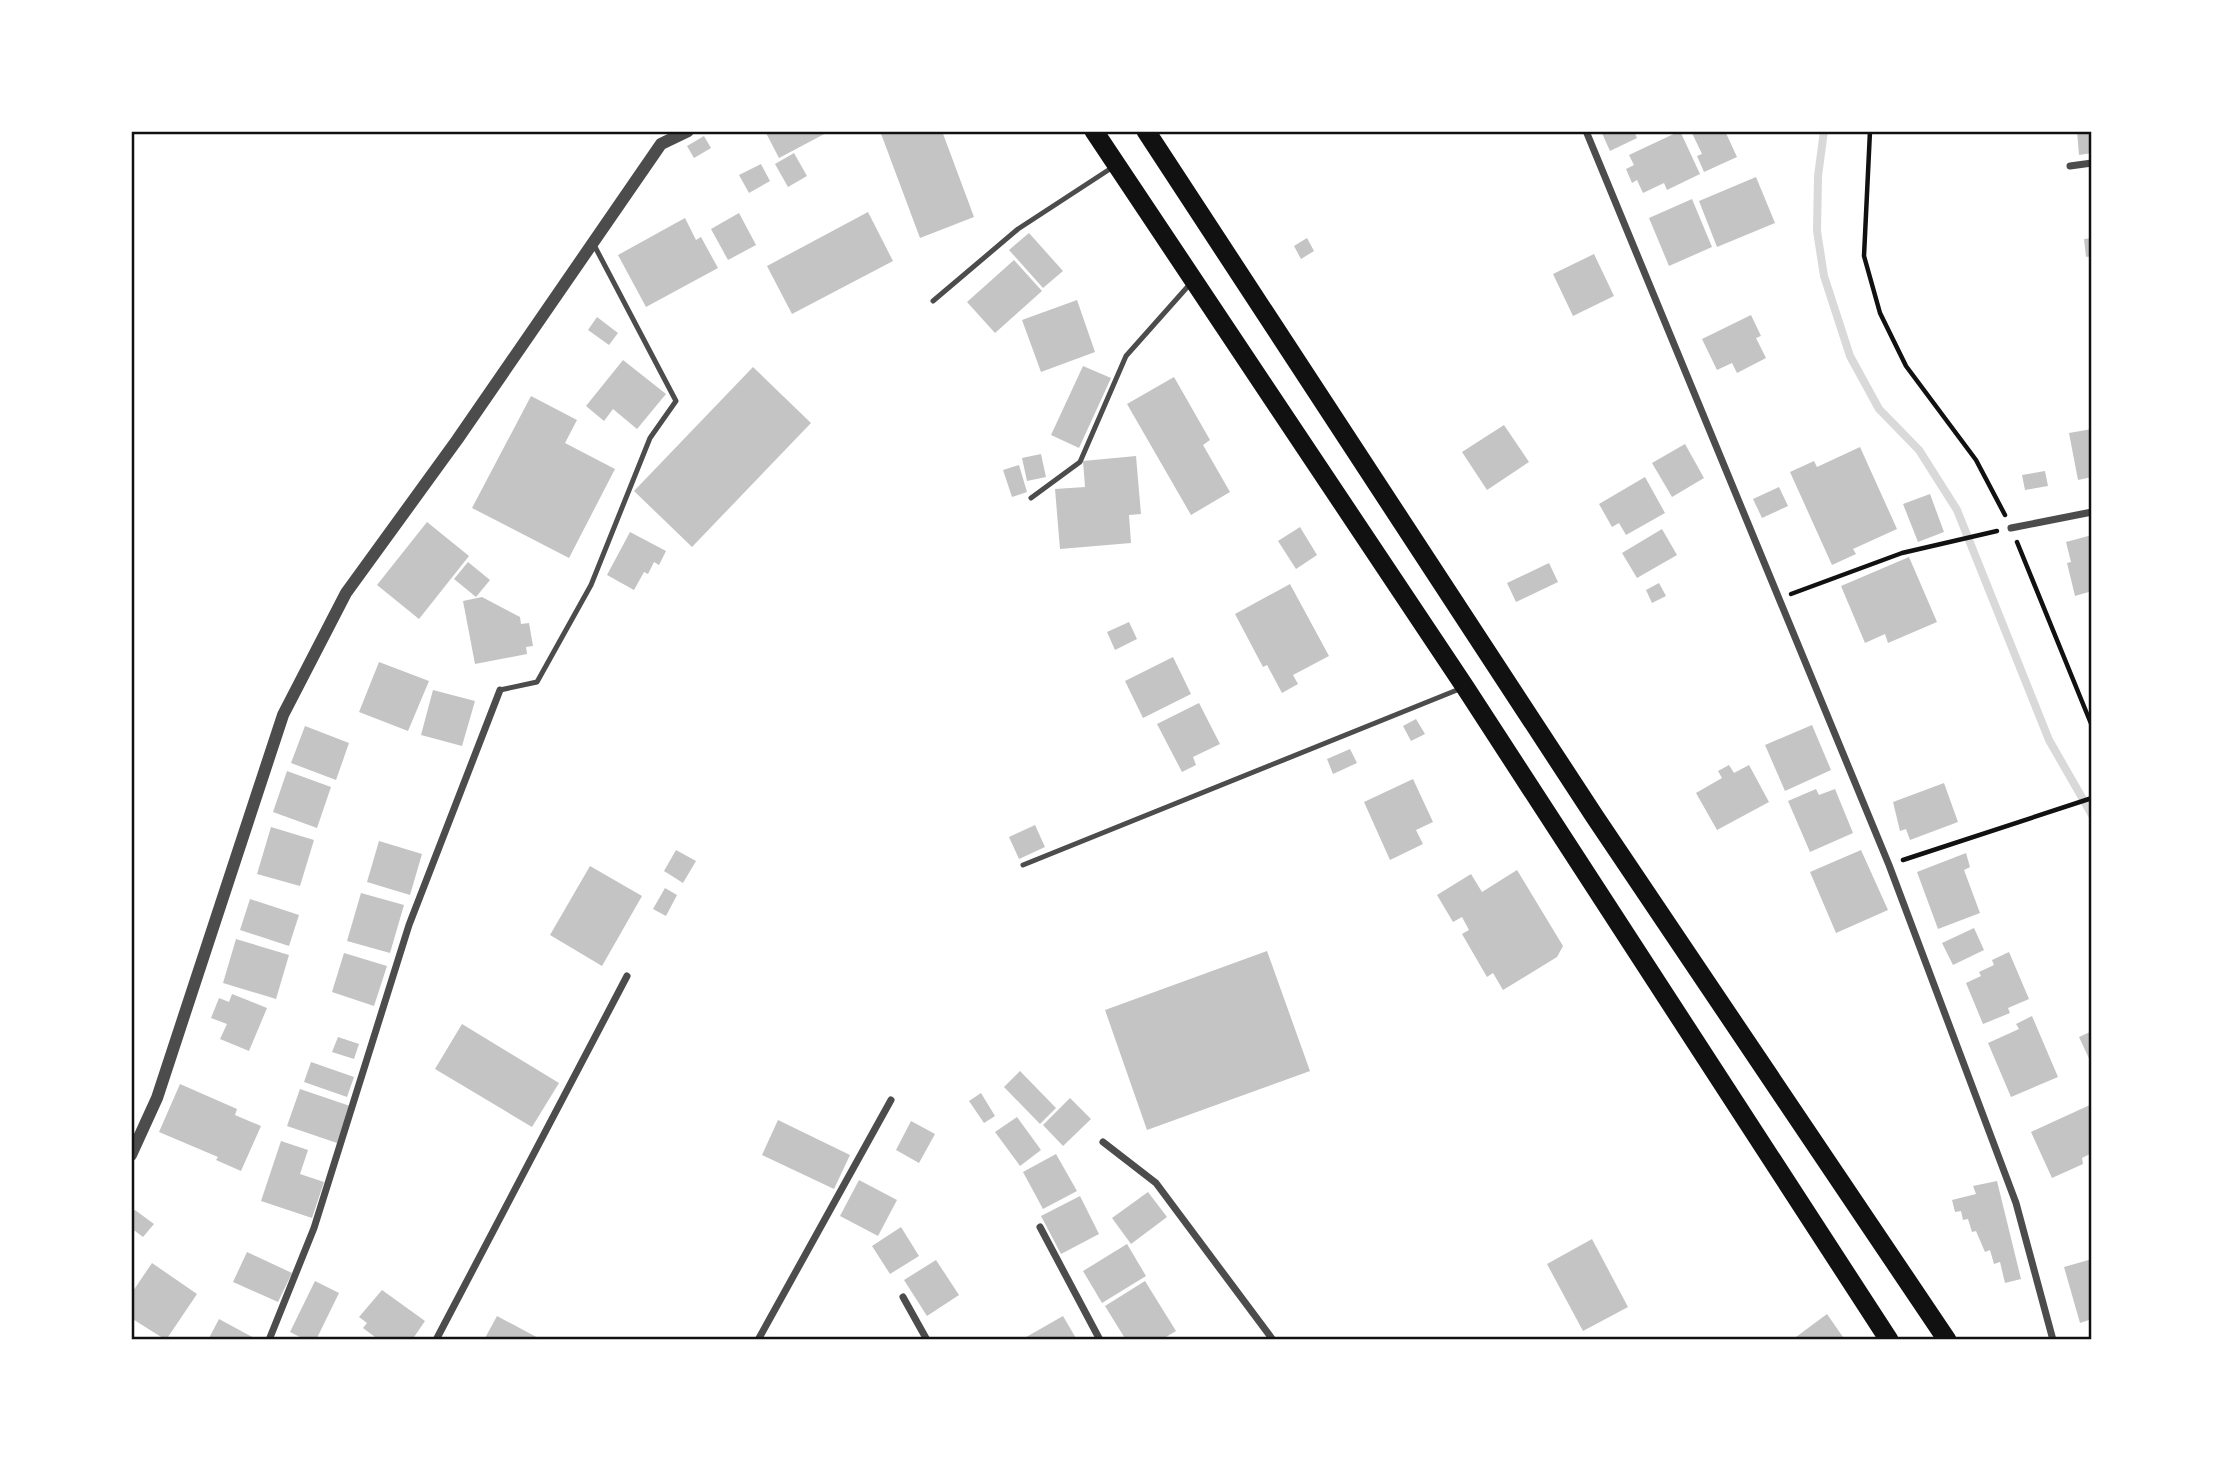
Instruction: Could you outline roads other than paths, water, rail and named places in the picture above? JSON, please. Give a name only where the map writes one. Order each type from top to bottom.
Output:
[{"type":"highway","points":[[1094,131],[1465,687],[1889,1340]]},
{"type":"highway","points":[[1146,131],[1595,817],[1947,1340]]},
{"type":"street","points":[[131,1155],[157,1098],[283,715],[346,593],[661,144],[688,131]]},
{"type":"street","points":[[1586,131],[1889,865],[2016,1203],[2053,1340]]},
{"type":"street","points":[[2070,166],[2092,163]]},
{"type":"street","points":[[2011,528],[2092,512]]},
{"type":"street","points":[[269,1340],[314,1228],[409,925],[500,690]]},
{"type":"street","points":[[436,1340],[627,976]]},
{"type":"street","points":[[758,1340],[891,1100]]},
{"type":"street","points":[[1103,1142],[1156,1183],[1273,1340]]},
{"type":"street","points":[[1040,1227],[1100,1340]]},
{"type":"street","points":[[904,1297],[927,1340]]},
{"type":"lane","points":[[933,300],[1018,229],[1116,166]]},
{"type":"lane","points":[[500,690],[537,682],[591,585],[650,438],[676,401],[593,243]]},
{"type":"lane","points":[[1031,498],[1080,462],[1126,356],[1192,281]]},
{"type":"lane","points":[[1023,866],[1465,687]]},
{"type":"waterway","points":[[1824,131],[1818,176],[1817,231],[1824,276],[1850,356],[1879,409],[1919,450],[1957,510],[2049,740],[2092,815]]}]
